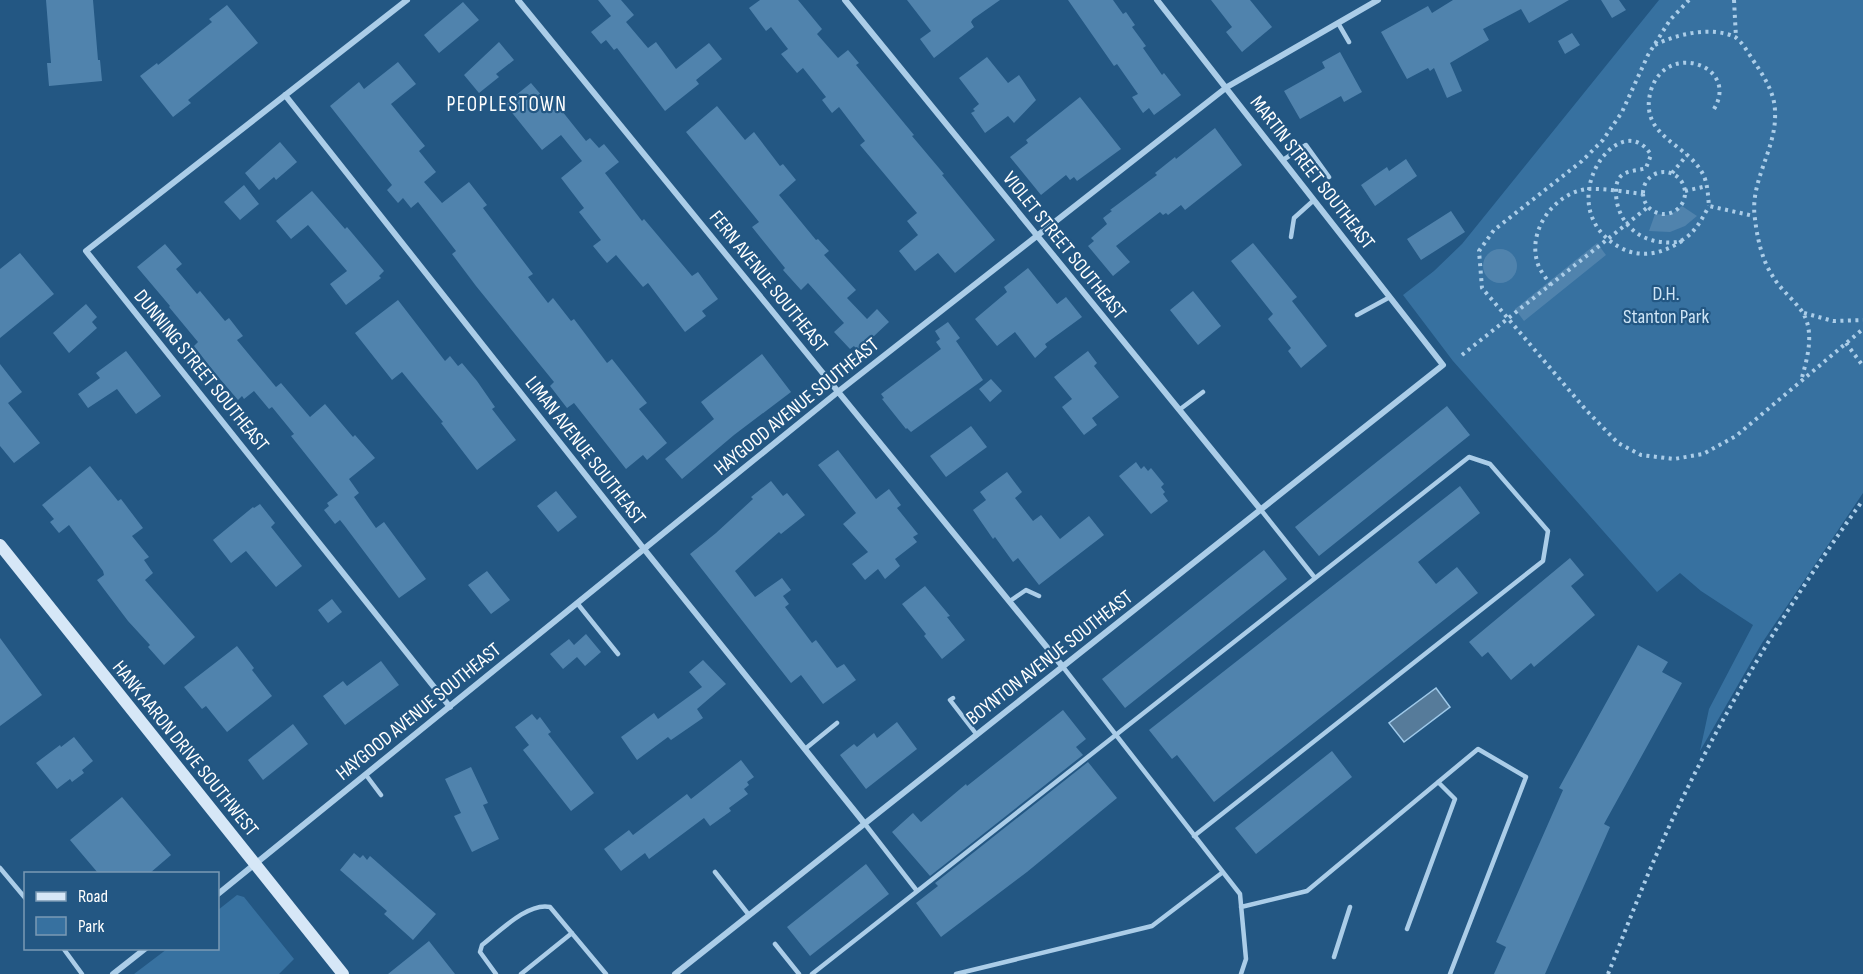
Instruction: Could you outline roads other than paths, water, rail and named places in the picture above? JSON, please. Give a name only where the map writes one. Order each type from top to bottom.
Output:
[{"type":"main road","name":"HANK AARON DRIVE SOUTHWEST","points":[[0,545],[343,974]]},
{"type":"street","points":[[285,95],[407,0]]},
{"type":"street","name":"FERN AVENUE SOUTHEAST","points":[[518,0],[1063,667]]},
{"type":"street","name":"VIOLET STREET SOUTHEAST","points":[[845,0],[1261,510]]},
{"type":"street","name":"MARTIN STREET SOUTHEAST","points":[[1157,0],[1443,365]]},
{"type":"street","name":"HAYGOOD AVENUE SOUTHEAST","points":[[219,893],[839,392],[1227,87],[1378,0]]},
{"type":"street","name":"LIMAN AVENUE SOUTHEAST","points":[[285,95],[865,824]]},
{"type":"street","name":"DUNNING STREET SOUTHEAST","points":[[285,95],[86,251],[450,707]]},
{"type":"street","name":"BOYNTON AVENUE SOUTHEAST","points":[[675,974],[1443,365]]},
{"type":"street","points":[[113,974],[143,950]]},
{"type":"lane","points":[[1338,23],[1349,42]]},
{"type":"lane","points":[[1283,159],[1306,145],[1329,177]]},
{"type":"lane","points":[[1291,237],[1294,218],[1314,200]]},
{"type":"lane","points":[[1357,315],[1390,297]]},
{"type":"lane","points":[[1179,411],[1203,392]]},
{"type":"lane","points":[[812,974],[1469,457],[1490,464],[1548,531],[1543,561],[1194,836]]},
{"type":"lane","points":[[1261,510],[1315,578]]},
{"type":"lane","points":[[1010,602],[1026,590],[1039,596]]},
{"type":"lane","points":[[577,603],[618,654]]},
{"type":"lane","points":[[1063,667],[1240,894],[1246,959],[1242,974]]},
{"type":"lane","points":[[953,698],[950,700],[977,735]]},
{"type":"lane","points":[[805,749],[837,723]]},
{"type":"lane","points":[[1241,907],[1306,891],[1478,749],[1526,777],[1450,974]]},
{"type":"lane","points":[[366,775],[381,795]]},
{"type":"lane","points":[[1407,929],[1455,799],[1438,782]]},
{"type":"lane","points":[[865,824],[917,891]]},
{"type":"lane","points":[[0,868],[24,897]]},
{"type":"lane","points":[[714,872],[749,915]]},
{"type":"lane","points":[[956,974],[1152,926],[1223,872]]},
{"type":"lane","points":[[496,974],[480,952],[482,945],[531,908],[541,906],[550,907],[606,974]]},
{"type":"lane","points":[[1334,957],[1350,907]]},
{"type":"lane","points":[[521,974],[572,933]]},
{"type":"lane","points":[[775,944],[799,974]]},
{"type":"lane","points":[[64,950],[81,974]]},
{"type":"district","name":"PEOPLESTOWN","points":[[507,104]]},
{"type":"park label","name":"D.H. Stanton Park","points":[[1666,304]]}]
